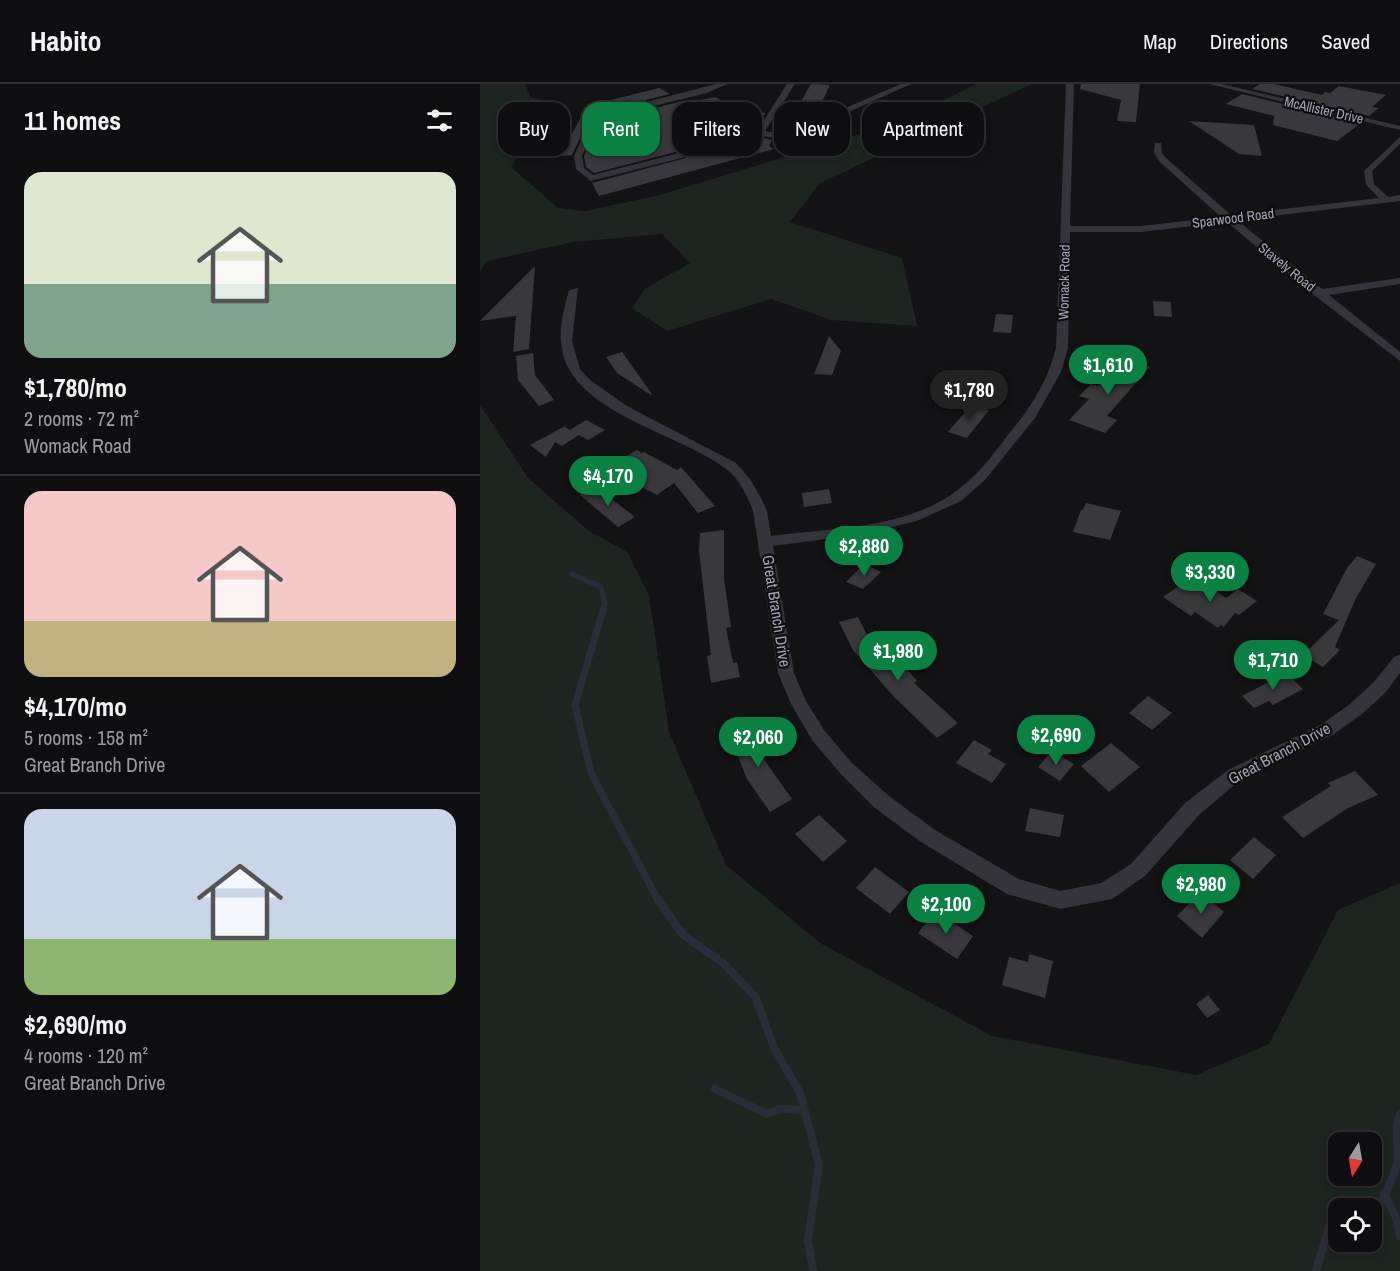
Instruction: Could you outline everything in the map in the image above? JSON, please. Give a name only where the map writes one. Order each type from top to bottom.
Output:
[{"type":"street","points":[[673,156],[591,178],[580,169],[578,156],[597,120],[723,84]]},
{"type":"street","points":[[762,128],[791,84]]},
{"type":"street","points":[[762,133],[780,136],[794,133],[907,84]]},
{"type":"street","name":"Womack Road","points":[[765,542],[902,520],[956,498],[983,475],[1028,419],[1051,382],[1062,348],[1070,84]]},
{"type":"street","name":"McAllister Drive","points":[[1213,84],[1400,128]]},
{"type":"street","points":[[1385,200],[1371,184],[1368,171],[1400,139]]},
{"type":"street","name":"Stavely Road","points":[[1158,145],[1158,153],[1163,160],[1228,218],[1400,358]]},
{"type":"street","name":"Sparwood Road","points":[[1065,229],[1126,230],[1400,198]]},
{"type":"street","points":[[1318,293],[1400,281]]},
{"type":"street","name":"Great Branch Drive","points":[[574,290],[565,323],[569,355],[580,378],[606,399],[731,466],[744,477],[753,492],[760,512],[786,673],[799,704],[818,735],[846,768],[875,795],[928,836],[1014,888],[1060,900],[1105,892],[1138,870],[1192,809],[1234,774],[1328,729],[1356,709],[1380,687],[1400,661]]},
{"type":"shaded area","points":[[480,84],[525,84],[530,97],[547,102],[498,102],[498,156],[518,156],[511,167],[558,208],[585,211],[660,195],[788,156],[850,156],[850,137],[862,133],[862,156],[878,156],[820,183],[790,222],[902,258],[917,326],[832,320],[771,299],[667,331],[632,308],[646,288],[690,263],[662,234],[573,242],[487,261],[480,271]]},
{"type":"shaded area","points":[[976,84],[1032,84],[984,106],[984,102],[940,102]]},
{"type":"shaded area","points":[[480,405],[528,478],[589,531],[627,552],[649,595],[669,732],[726,865],[820,943],[992,1036],[1196,1075],[1269,1044],[1338,910],[1400,883],[1400,1271],[480,1271]]},
{"type":"building","points":[[811,84],[830,85],[822,102],[801,102]]},
{"type":"building","points":[[1081,84],[1140,84],[1136,122],[1117,121],[1121,100],[1080,89]]},
{"type":"building","points":[[1260,84],[1274,84],[1322,95],[1325,92],[1330,93],[1339,86],[1386,95],[1372,107],[1379,108],[1369,116],[1252,89]]},
{"type":"building","points":[[659,88],[670,94],[638,102],[603,102]]},
{"type":"building","points":[[1242,94],[1361,123],[1337,141],[1273,125],[1274,116],[1226,104]]},
{"type":"building","points":[[715,97],[725,102],[691,102]]},
{"type":"building","points":[[672,104],[672,153],[660,156],[660,107]]},
{"type":"building","points":[[582,115],[582,134],[570,155],[570,137]]},
{"type":"building","points":[[1189,121],[1254,125],[1262,156],[1239,154]]},
{"type":"building","points":[[762,138],[772,140],[769,146],[774,149],[762,152]]},
{"type":"building","points":[[584,156],[660,156],[594,173],[586,167]]},
{"type":"building","points":[[693,156],[748,156],[599,196],[592,183]]},
{"type":"building","points":[[535,266],[529,349],[513,352],[516,316],[480,321]]},
{"type":"building","points":[[1153,301],[1171,302],[1172,317],[1154,316]]},
{"type":"building","points":[[996,314],[1013,315],[1011,333],[993,332]]},
{"type":"building","points":[[829,336],[841,351],[832,375],[814,374]]},
{"type":"building","points":[[622,352],[651,395],[617,373],[606,357]]},
{"type":"building","points":[[533,353],[535,375],[554,400],[539,406],[518,380],[516,356]]},
{"type":"building","points":[[1129,360],[1150,367],[1107,416],[1117,420],[1105,433],[1069,420],[1089,399],[1079,396],[1091,384],[1098,386],[1121,364],[1125,365]]},
{"type":"building","points":[[971,405],[989,410],[967,438],[948,432]]},
{"type":"building","points":[[586,420],[605,430],[588,440],[579,435],[562,446],[555,442],[546,457],[530,445],[567,425],[565,427],[570,430]]},
{"type":"building","points":[[637,450],[677,470],[681,467],[715,506],[698,513],[674,483],[657,495],[627,479],[635,473],[616,462]]},
{"type":"building","points":[[594,487],[635,517],[618,527],[580,495]]},
{"type":"building","points":[[829,489],[832,503],[804,507],[802,493]]},
{"type":"building","points":[[1086,503],[1121,511],[1110,540],[1073,532]]},
{"type":"building","points":[[724,530],[724,579],[731,627],[726,628],[733,663],[737,662],[740,677],[711,683],[707,656],[711,655],[699,551],[700,533]]},
{"type":"building","points":[[1357,556],[1376,564],[1355,600],[1335,647],[1340,650],[1323,667],[1303,655],[1339,620],[1323,614],[1347,568]]},
{"type":"building","points":[[864,564],[881,572],[863,589],[846,582]]},
{"type":"building","points":[[1203,583],[1226,598],[1238,589],[1257,601],[1239,615],[1235,613],[1224,627],[1221,625],[1218,628],[1195,612],[1191,616],[1163,597],[1179,586],[1186,590],[1192,586],[1196,589]]},
{"type":"building","points":[[858,617],[882,665],[898,659],[917,681],[914,683],[958,723],[937,738],[895,698],[853,650],[839,622]]},
{"type":"building","points":[[1286,673],[1303,689],[1273,705],[1269,701],[1254,708],[1242,696]]},
{"type":"building","points":[[1148,696],[1172,713],[1152,730],[1129,713]]},
{"type":"building","points":[[752,723],[763,749],[758,751],[792,799],[770,812],[747,779],[728,732]]},
{"type":"building","points":[[974,740],[992,750],[988,754],[1006,764],[992,783],[956,763]]},
{"type":"building","points":[[1111,743],[1140,767],[1109,792],[1081,766]]},
{"type":"building","points":[[1052,751],[1074,764],[1060,781],[1038,767]]},
{"type":"building","points":[[1355,771],[1378,795],[1348,808],[1303,838],[1282,817],[1331,786],[1328,783]]},
{"type":"building","points":[[1030,808],[1064,815],[1060,837],[1025,831]]},
{"type":"building","points":[[819,815],[847,841],[823,862],[795,834]]},
{"type":"building","points":[[1254,837],[1276,855],[1253,879],[1230,860]]},
{"type":"building","points":[[875,867],[909,892],[890,914],[856,888]]},
{"type":"building","points":[[1200,892],[1224,912],[1202,938],[1177,916]]},
{"type":"building","points":[[935,911],[973,936],[957,959],[918,933]]},
{"type":"building","points":[[1029,954],[1053,961],[1045,998],[1002,985],[1009,957],[1028,962]]},
{"type":"building","points":[[1208,995],[1220,1010],[1207,1018],[1196,1004]]},
{"type":"waterway","points":[[572,574],[601,587],[605,603],[602,612]]},
{"type":"waterway","points":[[603,610],[575,705],[591,773],[658,900]]},
{"type":"waterway","points":[[657,898],[683,935],[722,962],[755,996],[774,1048],[800,1093],[819,1165],[808,1240],[813,1271]]},
{"type":"waterway","points":[[715,1089],[767,1114],[779,1109],[804,1110]]},
{"type":"waterway","points":[[1385,1194],[1398,1156],[1397,1125],[1400,1114]]},
{"type":"waterway","points":[[1382,1199],[1385,1194]]},
{"type":"waterway","points":[[1385,1194],[1396,1218],[1400,1236]]},
{"type":"waterway","points":[[1316,1271],[1328,1230]]}]
